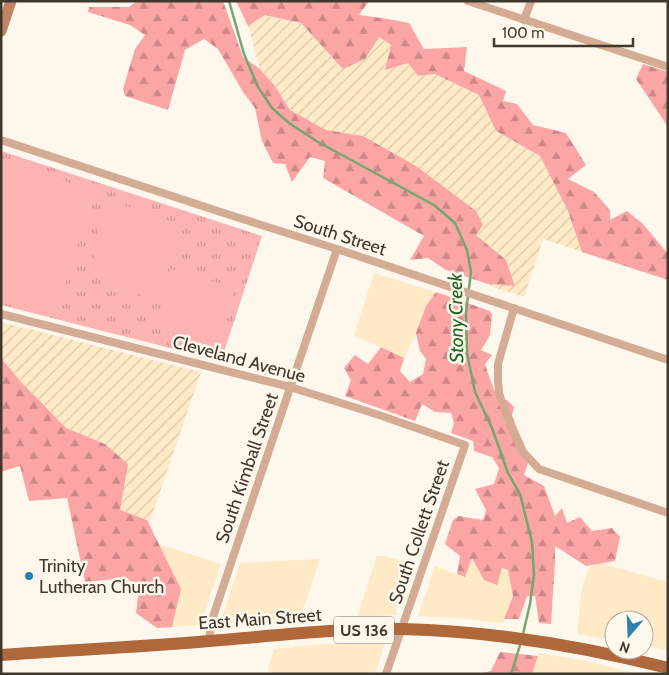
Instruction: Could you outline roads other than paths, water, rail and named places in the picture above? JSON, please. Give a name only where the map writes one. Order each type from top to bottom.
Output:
[{"type":"main road","points":[[1,31],[11,1]]},
{"type":"main road","name":"East Main Street","points":[[1,655],[308,633],[402,629],[464,633],[541,642],[586,649],[668,668]]},
{"type":"street","points":[[468,1],[668,67]]},
{"type":"street","points":[[524,20],[531,1]]},
{"type":"street","name":"South Street","points":[[1,140],[337,249],[668,360]]},
{"type":"street","name":"South Kimball Street","points":[[209,641],[211,623],[337,249]]},
{"type":"street","points":[[514,308],[498,364],[499,394],[511,427],[523,452],[539,470],[668,513]]},
{"type":"street","name":"Cleveland Avenue","points":[[1,314],[290,387],[465,445]]},
{"type":"street","name":"South Collett Street","points":[[386,674],[465,445]]},
{"type":"waterway","name":"Stony Creek","points":[[229,1],[244,54],[258,87],[272,108],[289,123],[318,142],[434,205],[455,223],[467,250],[471,272],[466,312],[467,353],[475,392],[492,428],[508,473],[520,494],[532,542],[534,575],[523,634]]},
{"type":"waterway","name":"Stony Creek","points":[[511,674],[521,642]]},
{"type":"place","name":"Trinity Lutheran Church","points":[[29,576]]}]
